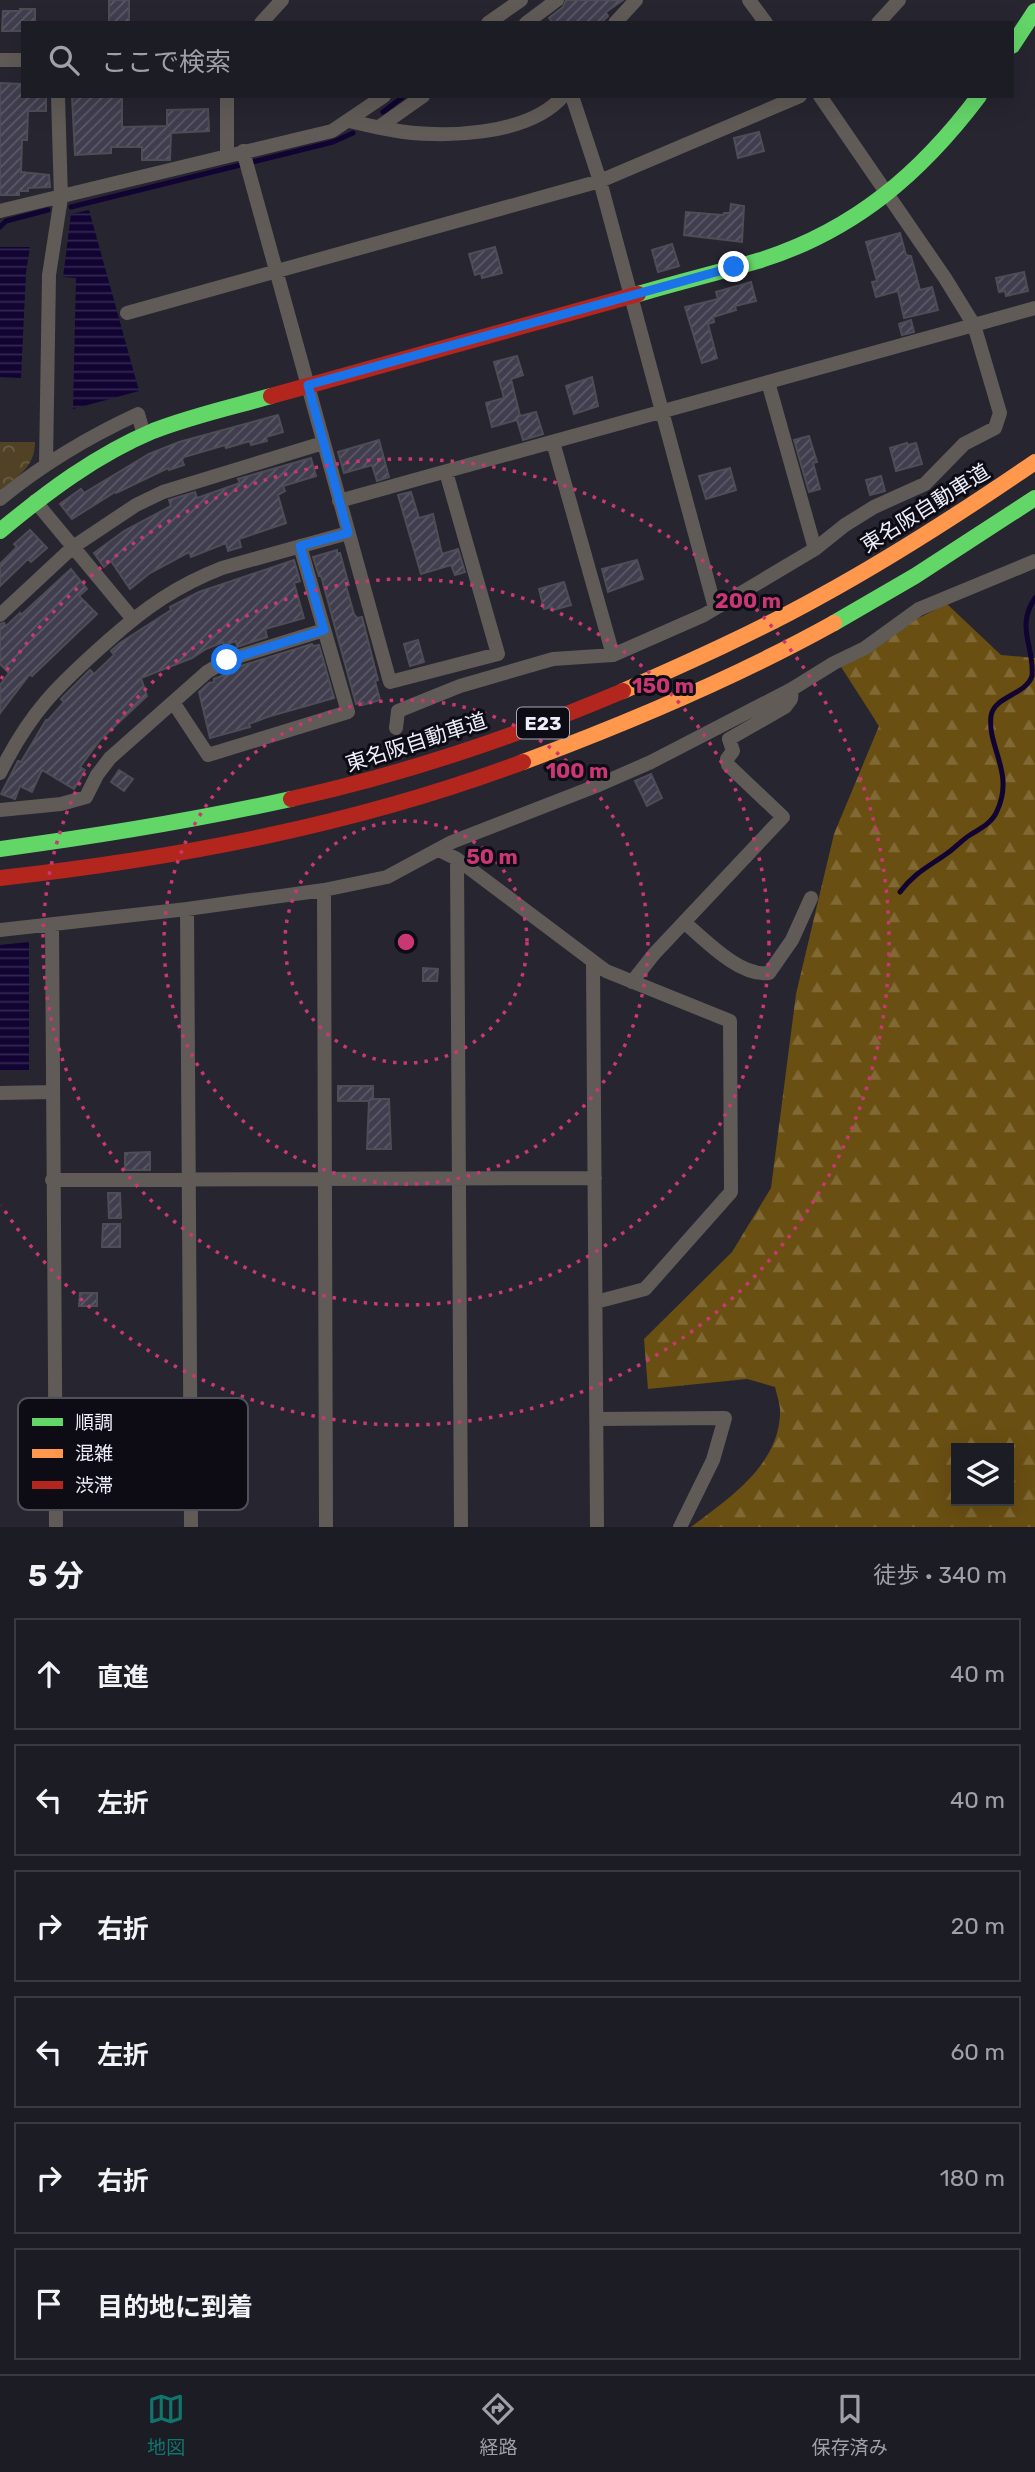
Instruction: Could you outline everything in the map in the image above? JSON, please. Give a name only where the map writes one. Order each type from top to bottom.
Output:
[{"type":"main road","points":[[1014,43],[1035,11]]},
{"type":"main road","points":[[0,531],[71,475],[144,435],[184,420],[629,297],[787,250],[853,218],[889,195],[939,148],[977,98]]},
{"type":"main road","name":"東名阪自動車道","points":[[0,849],[159,827],[291,801],[447,756],[572,712],[661,674],[786,615],[945,523],[1035,463]]},
{"type":"main road","name":"E23","points":[[0,878],[50,874],[163,857],[260,838],[422,797],[536,757],[624,724],[790,646],[944,559],[1035,498]]},
{"type":"street","points":[[263,21],[282,0]]},
{"type":"street","points":[[491,21],[521,0]]},
{"type":"street","points":[[529,21],[557,0]]},
{"type":"street","points":[[617,21],[636,0]]},
{"type":"street","points":[[749,0],[765,21]]},
{"type":"street","points":[[880,21],[899,0]]},
{"type":"street","points":[[0,60],[21,60]]},
{"type":"street","points":[[46,463],[49,275],[61,198],[58,98]]},
{"type":"street","points":[[227,98],[227,155]]},
{"type":"street","points":[[0,211],[332,131],[381,98]]},
{"type":"street","points":[[379,127],[420,98]]},
{"type":"street","points":[[349,121],[412,132],[486,131],[507,127],[545,112],[561,98]]},
{"type":"street","points":[[573,98],[600,181],[629,297],[715,608]]},
{"type":"street","points":[[127,313],[600,181],[795,98]]},
{"type":"street","points":[[396,728],[398,711],[460,686],[553,659],[613,654],[715,608],[815,549],[874,506],[925,484],[964,444],[995,428],[1000,413],[974,325],[945,278],[821,98]]},
{"type":"street","points":[[243,154],[390,682],[498,654],[446,472]]},
{"type":"street","points":[[339,501],[1035,308]]},
{"type":"street","points":[[768,382],[815,549]]},
{"type":"street","points":[[0,499],[46,463],[79,443],[138,414],[144,435]]},
{"type":"street","points":[[553,442],[613,654]]},
{"type":"street","points":[[0,615],[73,547],[113,519],[163,492],[323,443]]},
{"type":"street","points":[[35,501],[132,618]]},
{"type":"street","points":[[0,773],[16,740],[46,699],[132,618],[156,600],[201,576],[348,533]]},
{"type":"street","points":[[173,702],[208,755],[348,712],[300,546]]},
{"type":"street","points":[[0,930],[187,909],[324,890],[387,877],[452,842],[651,762],[793,689],[834,663],[865,648],[919,610],[1035,561]]},
{"type":"street","points":[[0,810],[61,804],[86,797],[97,775],[110,758],[207,672],[227,660],[324,630]]},
{"type":"street","points":[[632,982],[684,922],[783,817],[728,765],[727,759],[733,751],[729,739],[785,707],[793,689]]},
{"type":"street","points":[[439,850],[457,859],[593,962],[632,982],[730,1021],[731,1192],[645,1289],[596,1303]]},
{"type":"street","points":[[457,859],[461,1527]]},
{"type":"street","points":[[324,890],[326,1527]]},
{"type":"street","points":[[684,922],[711,946],[746,970],[769,973],[792,940],[811,898]]},
{"type":"street","points":[[187,909],[191,1398]]},
{"type":"street","points":[[52,925],[55,1398]]},
{"type":"street","points":[[593,962],[597,1527]]},
{"type":"street","points":[[0,1093],[53,1092]]},
{"type":"street","points":[[52,1180],[595,1178]]},
{"type":"street","points":[[597,1419],[725,1418],[713,1460],[680,1527]]},
{"type":"green space","points":[[0,442],[35,442],[29,464],[0,490]]},
{"type":"green space","points":[[947,604],[1001,655],[1035,658],[1035,1527],[691,1527],[749,1479],[771,1450],[780,1414],[775,1387],[747,1379],[648,1389],[644,1339],[732,1252],[771,1188],[796,994],[834,834],[879,726],[836,659]]},
{"type":"shaded area","points":[[89,210],[139,391],[73,409],[76,278],[63,277],[71,214]]},
{"type":"shaded area","points":[[0,247],[30,247],[26,272],[21,378],[0,377]]},
{"type":"shaded area","points":[[29,942],[29,1070],[0,1070],[0,945]]},
{"type":"building","points":[[109,0],[129,0],[129,21],[109,21]]},
{"type":"building","points":[[566,0],[623,0],[606,12],[608,16],[603,21],[551,21],[549,18],[563,7]]},
{"type":"building","points":[[35,9],[35,21],[21,21],[21,31],[2,31],[3,11]]},
{"type":"building","points":[[0,83],[21,84],[21,98],[46,98],[46,111],[28,111],[27,140],[22,140],[21,172],[49,175],[50,187],[28,188],[28,191],[19,191],[19,195],[0,195]]},
{"type":"building","points":[[72,98],[122,98],[122,127],[167,126],[167,110],[208,109],[209,131],[171,133],[170,160],[142,160],[142,147],[111,147],[111,153],[75,155]]},
{"type":"building","points":[[759,132],[764,151],[738,158],[734,138]]},
{"type":"building","points":[[731,204],[744,206],[742,242],[684,235],[686,212],[723,215],[730,213]]},
{"type":"building","points":[[900,233],[906,255],[911,256],[920,290],[932,287],[938,310],[904,318],[898,291],[876,297],[872,282],[877,281],[866,242]]},
{"type":"building","points":[[672,244],[679,266],[658,272],[652,250]]},
{"type":"building","points":[[495,247],[502,273],[482,278],[481,273],[475,275],[469,254]]},
{"type":"building","points":[[1024,272],[1028,291],[1006,296],[1005,291],[999,292],[996,278]]},
{"type":"building","points":[[751,282],[756,301],[735,306],[736,310],[713,317],[714,322],[708,324],[717,358],[702,363],[685,307],[718,299],[716,292]]},
{"type":"building","points":[[911,320],[914,332],[902,335],[899,324]]},
{"type":"building","points":[[517,356],[523,375],[511,379],[520,416],[536,412],[543,434],[523,440],[517,420],[492,427],[486,403],[504,398],[494,362]]},
{"type":"building","points":[[592,377],[598,406],[574,414],[566,386]]},
{"type":"building","points":[[278,415],[283,432],[266,437],[267,441],[251,445],[250,441],[226,448],[225,445],[184,457],[184,465],[169,470],[168,468],[115,492],[72,519],[60,504],[81,489],[84,493],[149,454],[179,442]]},
{"type":"building","points":[[809,436],[817,462],[813,463],[820,489],[809,492],[794,440]]},
{"type":"building","points":[[379,440],[389,477],[377,481],[372,465],[344,473],[338,452]]},
{"type":"building","points":[[916,443],[922,464],[896,471],[890,448]]},
{"type":"building","points":[[311,458],[316,476],[283,486],[285,491],[278,495],[286,523],[239,539],[241,547],[228,551],[226,543],[191,557],[189,552],[150,573],[130,589],[111,561],[104,567],[94,553],[124,531],[171,506],[169,500],[195,492],[197,498],[240,483],[238,479]]},
{"type":"building","points":[[730,468],[736,490],[706,499],[699,476]]},
{"type":"building","points":[[881,476],[885,491],[870,495],[866,480]]},
{"type":"building","points":[[411,492],[419,518],[433,514],[442,554],[458,549],[465,572],[455,575],[451,565],[421,574],[398,495]]},
{"type":"building","points":[[30,530],[47,548],[31,562],[28,559],[0,586],[0,564],[17,547],[14,544]]},
{"type":"building","points":[[337,550],[349,585],[346,586],[354,614],[357,618],[362,617],[378,680],[375,681],[380,700],[363,705],[363,702],[356,704],[321,576],[313,557]]},
{"type":"building","points":[[294,560],[300,581],[294,583],[304,618],[265,629],[267,637],[237,647],[236,641],[224,645],[223,642],[192,658],[141,678],[147,696],[100,740],[80,767],[85,770],[74,789],[42,770],[32,792],[20,786],[15,799],[1,794],[18,761],[21,762],[46,720],[64,702],[61,699],[90,670],[94,674],[114,655],[111,651],[120,643],[171,610],[170,607],[199,592]]},
{"type":"building","points":[[637,560],[643,579],[608,592],[602,569]]},
{"type":"building","points":[[71,569],[87,589],[79,596],[97,614],[32,676],[30,674],[0,713],[0,685],[9,673],[0,664],[0,624],[4,623],[6,626],[20,613],[21,615]]},
{"type":"building","points":[[564,582],[571,605],[553,610],[552,607],[544,609],[539,589]]},
{"type":"building","points":[[418,640],[424,662],[410,666],[404,644]]},
{"type":"building","points":[[312,644],[319,645],[334,698],[267,717],[249,724],[250,727],[210,738],[199,692],[214,682],[214,679],[232,672],[231,669]]},
{"type":"building","points":[[119,770],[133,779],[124,791],[111,782]]},
{"type":"building","points":[[651,774],[662,798],[647,806],[635,781]]},
{"type":"building","points":[[423,968],[438,969],[437,981],[423,981]]},
{"type":"building","points":[[338,1086],[373,1086],[373,1099],[389,1099],[391,1149],[367,1149],[369,1101],[338,1101]]},
{"type":"building","points":[[150,1152],[150,1170],[125,1170],[125,1153]]},
{"type":"building","points":[[108,1193],[120,1193],[121,1218],[109,1218]]},
{"type":"building","points":[[103,1224],[120,1224],[120,1247],[102,1247]]},
{"type":"building","points":[[80,1293],[97,1293],[97,1306],[79,1306]]},
{"type":"waterway","points":[[383,112],[401,98]]},
{"type":"waterway","points":[[71,207],[333,142],[353,133]]},
{"type":"waterway","points":[[0,227],[6,221],[48,210]]},
{"type":"waterway","points":[[900,892],[917,874],[986,825],[997,811],[1003,784],[991,716],[998,704],[1023,687],[1032,676],[1026,628],[1029,609],[1035,598]]},
{"type":"traffic: fast","points":[[1014,43],[1035,11]]},
{"type":"traffic: fast","points":[[638,294],[761,260],[827,233],[884,196],[909,174],[934,150],[977,98]]},
{"type":"traffic: fast","points":[[0,531],[73,475],[132,441],[182,421],[271,396]]},
{"type":"traffic: fast","points":[[834,623],[915,576],[1035,498]]},
{"type":"traffic: fast","points":[[0,849],[146,827],[291,799]]},
{"type":"traffic: slow","points":[[623,691],[697,658],[819,597],[929,532],[1035,462]]},
{"type":"traffic: slow","points":[[523,762],[682,698],[834,623]]},
{"type":"traffic: jam","points":[[271,396],[638,294]]},
{"type":"traffic: jam","points":[[291,799],[376,778],[460,752],[623,691]]},
{"type":"traffic: jam","points":[[0,878],[133,860],[265,836],[395,804],[523,762]]},
{"type":"route","points":[[227,660],[324,630],[300,546],[348,533],[308,385],[734,267]]}]
